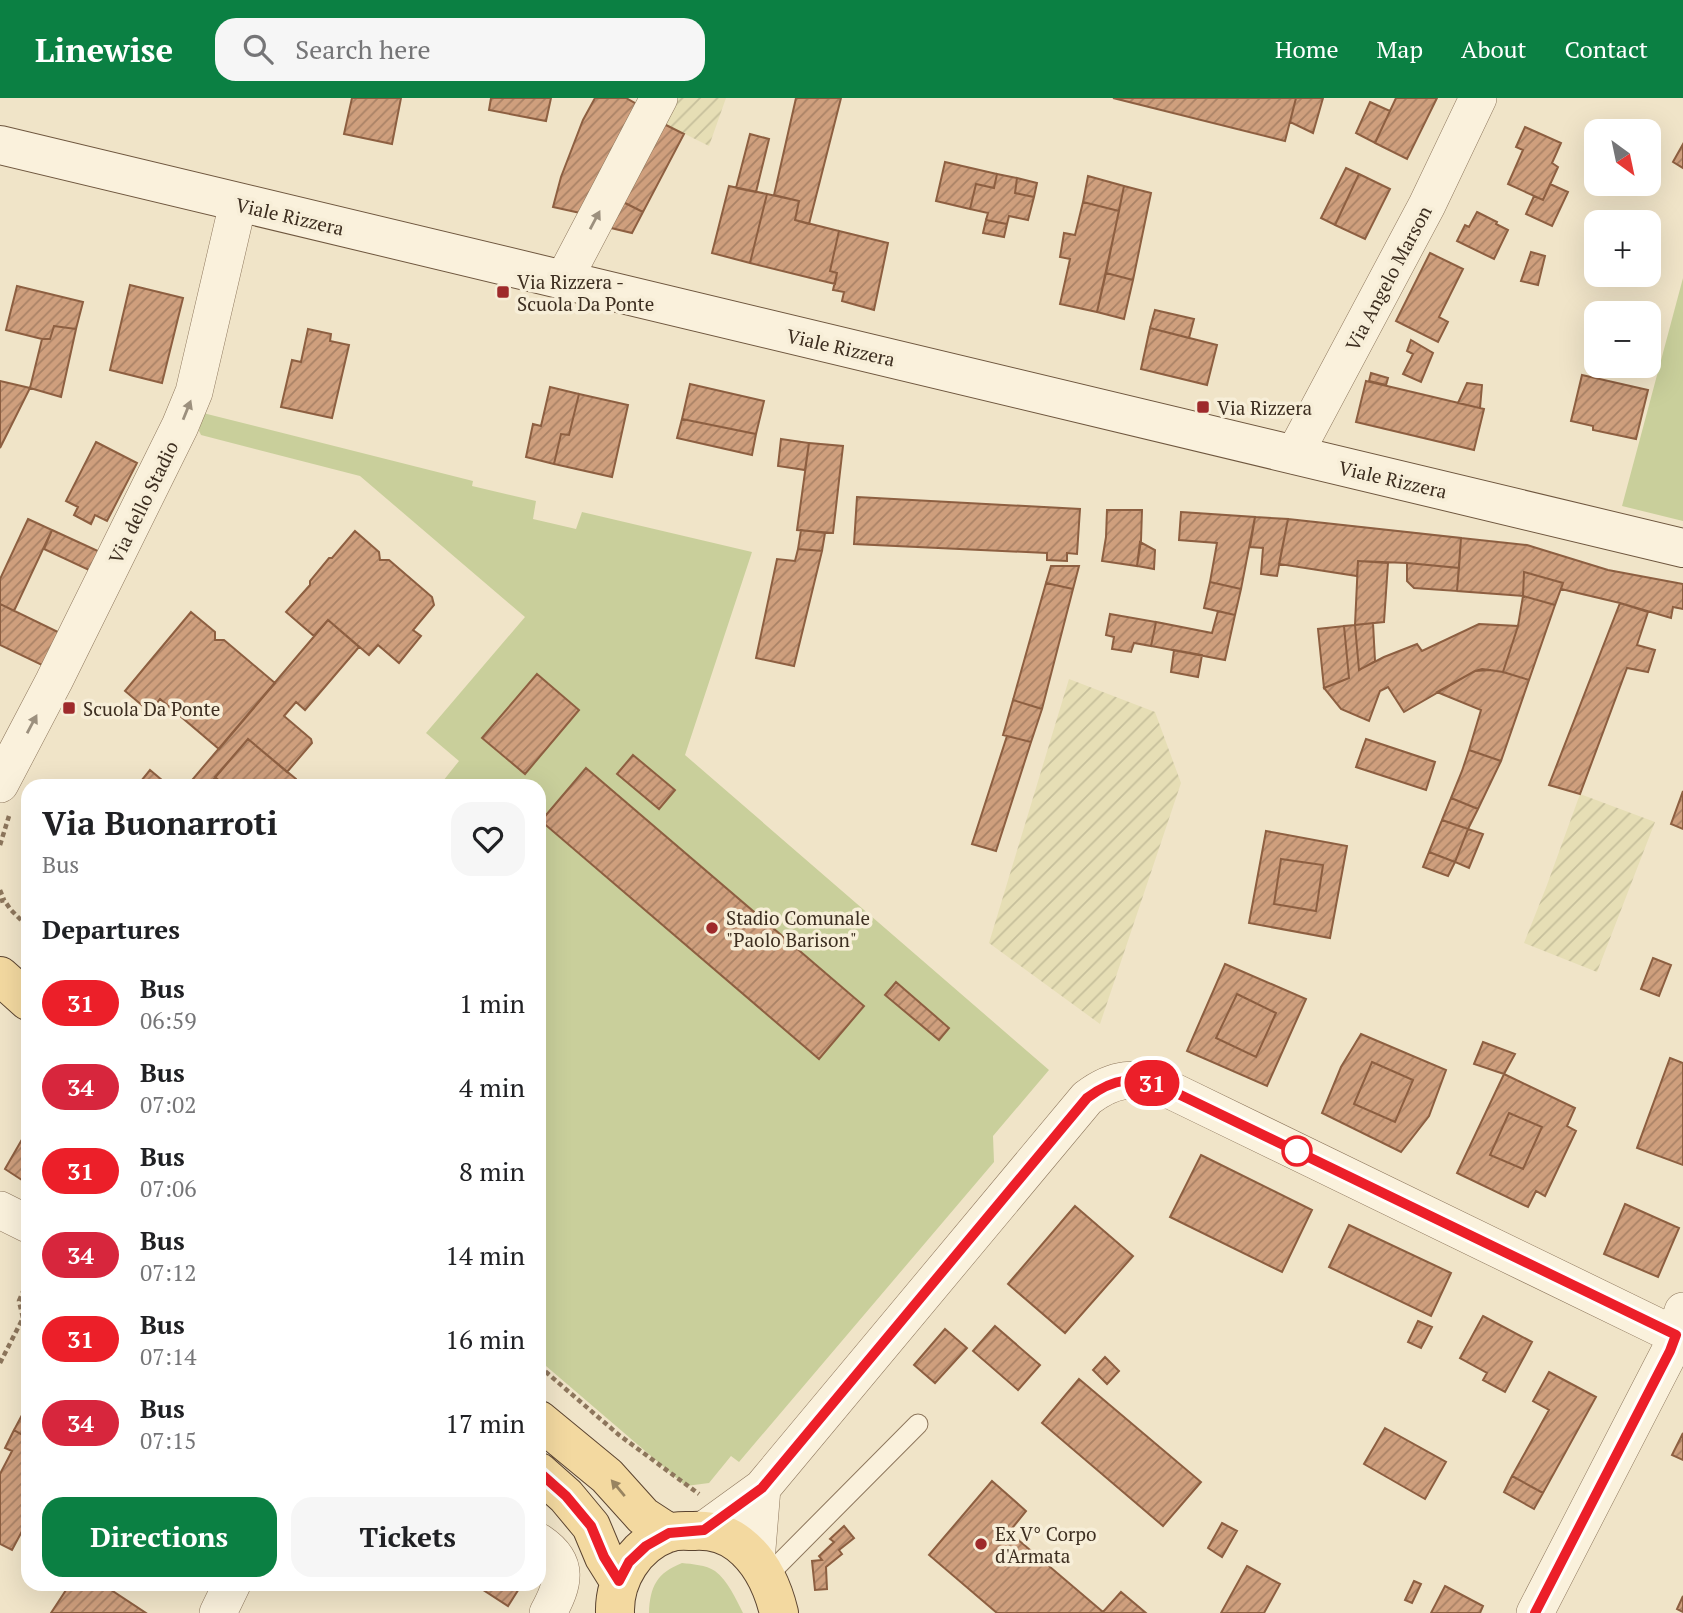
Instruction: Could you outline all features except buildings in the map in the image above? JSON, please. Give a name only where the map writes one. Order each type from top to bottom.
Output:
[{"type":"main road","points":[[0,976],[21,995]]},
{"type":"main road","points":[[546,1426],[601,1470],[643,1516],[695,1519],[740,1545],[772,1595]]},
{"type":"main road","points":[[546,1478],[566,1496],[591,1526],[604,1557],[615,1603]]},
{"type":"main road","points":[[615,1603],[629,1562],[646,1546],[695,1519]]},
{"type":"street","points":[[563,281],[659,98]]},
{"type":"street","name":"Via Angelo Marson","points":[[1294,455],[1427,205],[1478,98]]},
{"type":"street","name":"Viale Rizzera","points":[[0,145],[1683,548]]},
{"type":"street","name":"Via dello Stadio","points":[[0,784],[54,681],[180,426],[194,392],[238,203]]},
{"type":"street","points":[[695,1519],[762,1488],[1087,1098],[1099,1088],[1111,1083],[1147,1081],[1681,1328],[1535,1613]]},
{"type":"street","points":[[0,1210],[21,1220]]},
{"type":"street","points":[[762,1488],[772,1595]]},
{"type":"street","points":[[546,1547],[559,1560],[562,1573],[559,1593],[548,1613]]},
{"type":"street","points":[[218,1613],[229,1591]]},
{"type":"lane","points":[[772,1595],[918,1424]]},
{"type":"path","points":[[0,890],[2,900],[21,920]]},
{"type":"path","points":[[0,1363],[21,1322]]},
{"type":"path","points":[[546,1372],[619,1435],[699,1494],[695,1519]]},
{"type":"shaded area","points":[[675,98],[726,98],[709,146],[663,123]]},
{"type":"shaded area","points":[[1069,679],[1155,712],[1181,783],[1100,1024],[989,943]]},
{"type":"shaded area","points":[[1580,794],[1655,822],[1597,972],[1524,943]]},
{"type":"green space","points":[[1683,278],[1683,521],[1622,506],[1656,378],[1661,378],[1661,360]]},
{"type":"green space","name":"Stadio Comunale \"Paolo Barison\"","points":[[203,413],[473,481],[472,486],[536,501],[533,519],[576,529],[582,512],[752,552],[685,755],[1049,1070],[993,1136],[994,1162],[739,1462],[731,1456],[709,1483],[686,1486],[546,1366],[546,779],[445,779],[459,761],[426,733],[525,617],[360,476],[201,435],[199,431]]},
{"type":"green space","points":[[682,1563],[703,1566],[720,1575],[743,1613],[649,1613],[656,1582],[666,1571]]},
{"type":"bus line","name":"31","points":[[546,1478],[566,1496],[591,1526],[604,1557],[619,1581],[629,1562],[646,1546],[669,1533],[704,1530],[762,1488],[1087,1098],[1099,1088],[1111,1083],[1147,1081],[1676,1335],[1535,1613]]},
{"type":"place","name":"Via Rizzera - Scuola Da Ponte","points":[[503,292]]},
{"type":"place","name":"Via Rizzera","points":[[1203,407]]},
{"type":"place","name":"Scuola Da Ponte","points":[[69,708]]},
{"type":"place","name":"Stadio Comunale \"Paolo Barison\"","points":[[712,928]]},
{"type":"place","name":"Ex V° Corpo d'Armata","points":[[981,1544]]}]
